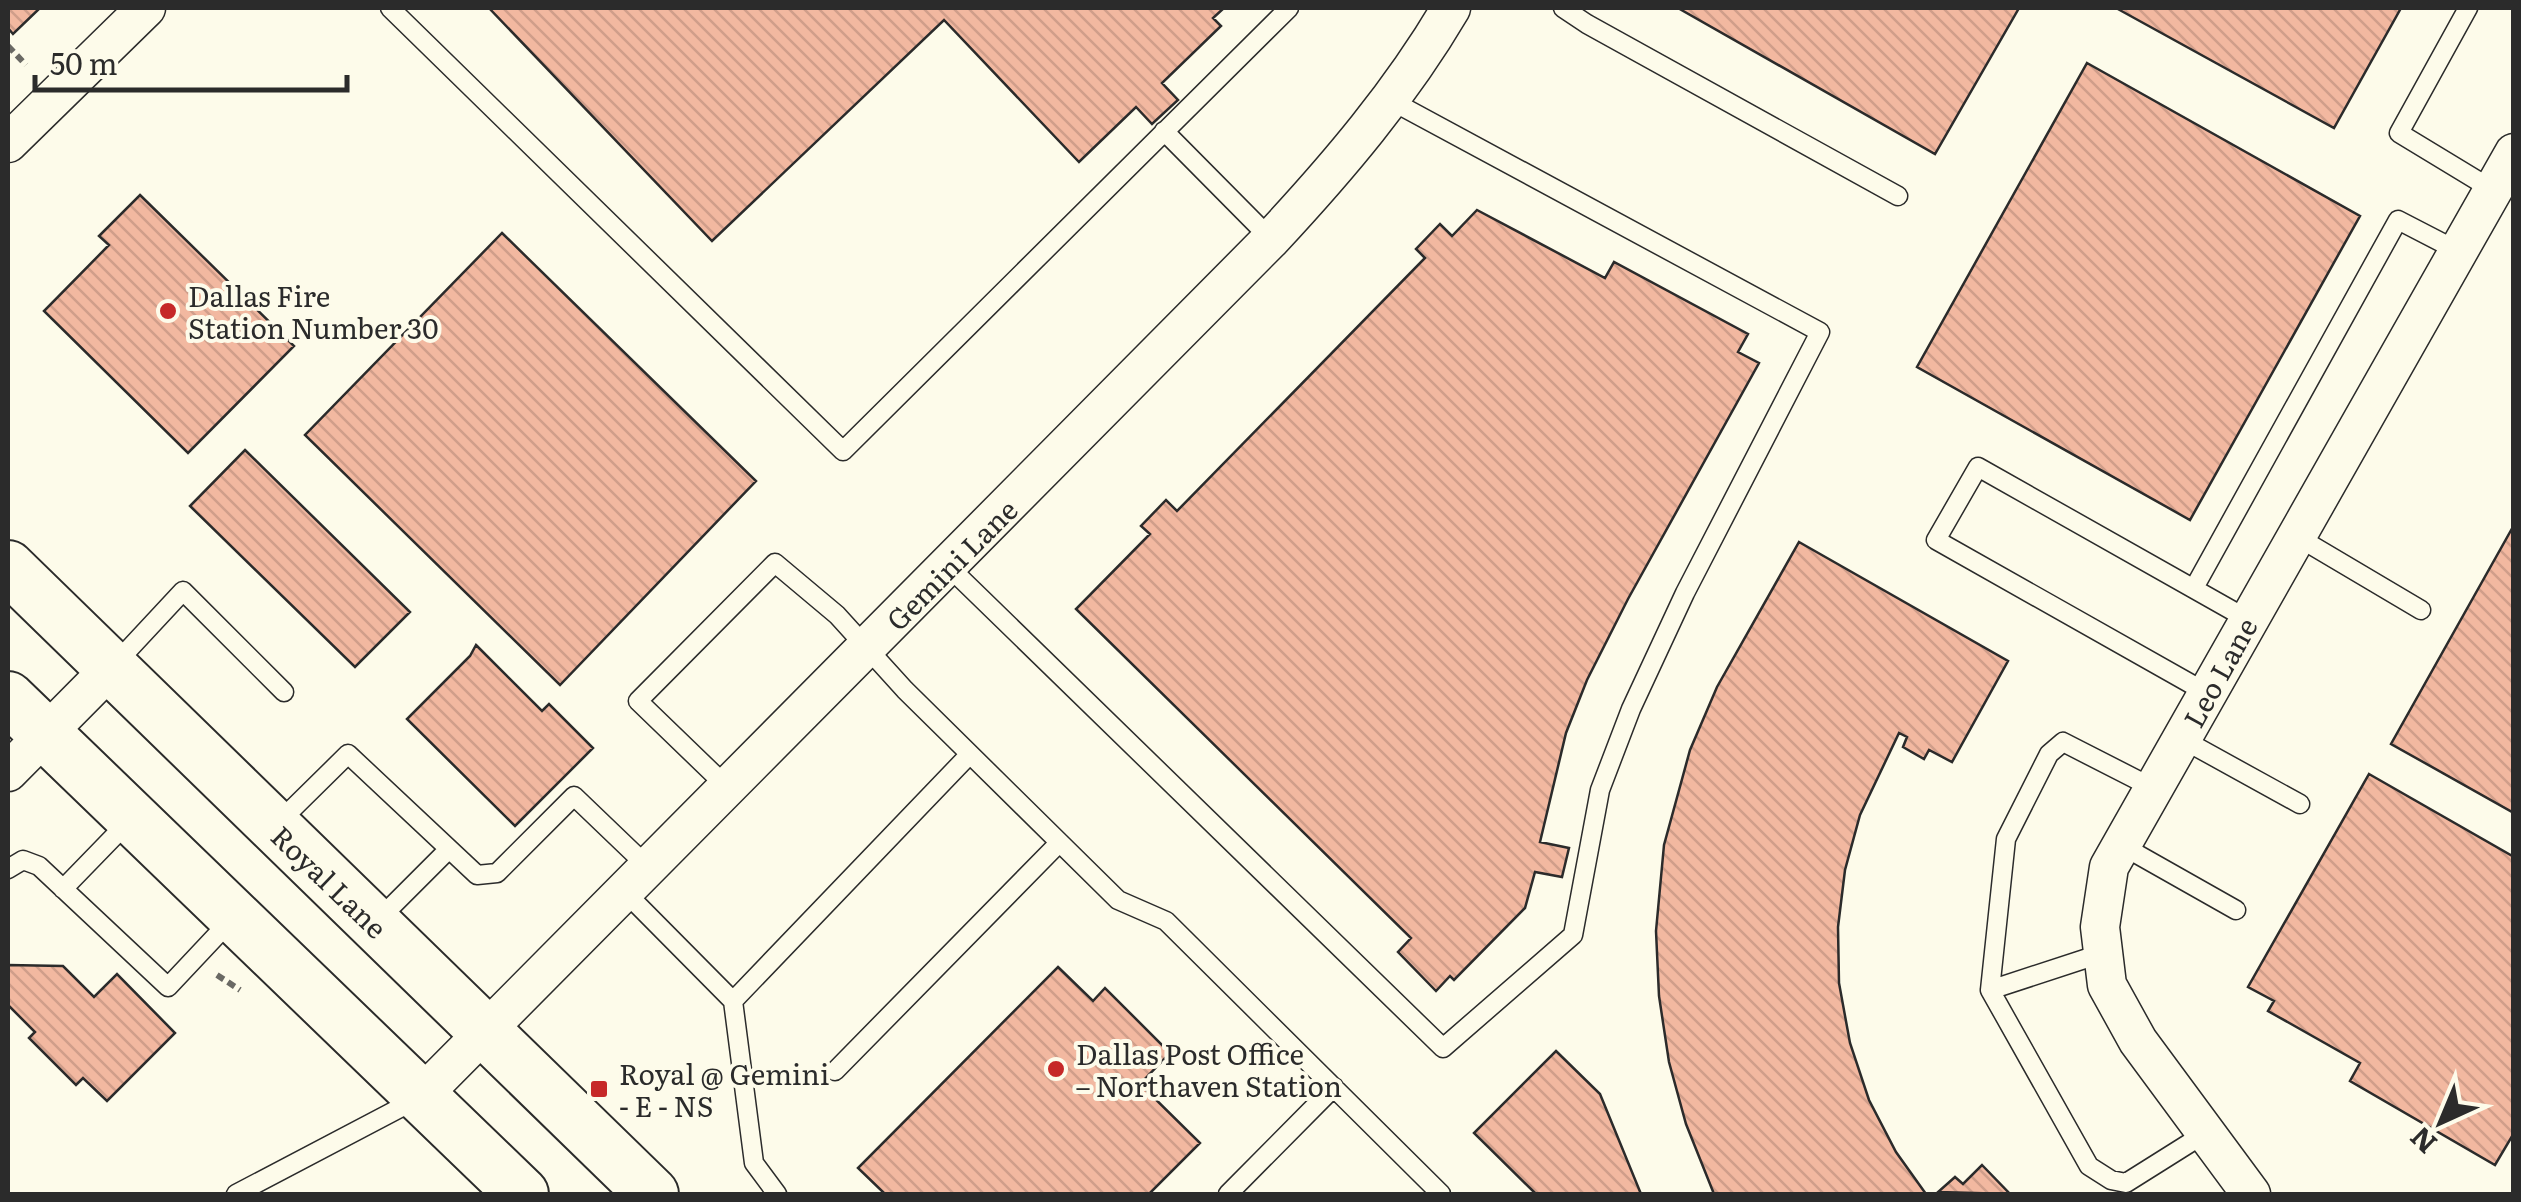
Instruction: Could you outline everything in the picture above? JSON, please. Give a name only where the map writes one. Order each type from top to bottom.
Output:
[{"type":"main road","name":"Royal Lane","points":[[8,567],[652,1194]]},
{"type":"main road","points":[[8,698],[522,1194]]},
{"type":"street","points":[[8,143],[146,8]]},
{"type":"street","name":"Gemini Lane","points":[[422,1096],[1271,239],[1390,100],[1451,8]]},
{"type":"street","name":"Leo Lane","points":[[2250,1194],[2138,1041],[2108,985],[2100,927],[2109,867],[2514,153]]},
{"type":"street","points":[[8,772],[111,668]]},
{"type":"lane","points":[[390,8],[843,450],[1289,8]]},
{"type":"lane","points":[[1564,8],[1898,196]]},
{"type":"lane","points":[[2468,8],[2398,132],[2492,190]]},
{"type":"lane","points":[[949,567],[1442,1048],[1573,935],[1600,790],[1631,709],[1685,594],[1820,332],[1390,100]]},
{"type":"lane","points":[[1164,131],[1271,239]]},
{"type":"lane","points":[[2194,588],[2398,220],[2458,251]]},
{"type":"lane","points":[[2207,693],[1936,540],[1978,467],[2249,620]]},
{"type":"lane","points":[[2296,536],[2420,610]]},
{"type":"lane","points":[[726,786],[638,701],[775,562],[837,615],[866,649],[1118,900],[1166,921],[1441,1194]]},
{"type":"lane","points":[[111,668],[183,591],[284,692]]},
{"type":"lane","points":[[2182,738],[2300,804]]},
{"type":"lane","points":[[2153,788],[2062,742],[2049,754],[2006,839],[1990,990],[2088,1166],[2111,1180],[2126,1183],[2204,1134]]},
{"type":"lane","points":[[274,826],[348,754],[477,875],[497,873],[574,796],[733,1001],[754,1163],[777,1194]]},
{"type":"lane","points":[[733,1001],[970,754]]},
{"type":"lane","points":[[63,889],[132,818]]},
{"type":"lane","points":[[835,1070],[1059,843]]},
{"type":"lane","points":[[2121,845],[2236,910]]},
{"type":"lane","points":[[374,924],[449,849]]},
{"type":"lane","points":[[8,869],[24,860],[39,866],[168,987],[235,916]]},
{"type":"lane","points":[[1990,990],[2103,953]]},
{"type":"lane","points":[[1228,1194],[1334,1087]]},
{"type":"lane","points":[[236,1194],[422,1096]]},
{"type":"path","points":[[8,46],[26,65]]},
{"type":"building","points":[[8,8],[40,8],[13,34],[8,28]]},
{"type":"building","points":[[489,8],[1224,8],[1213,18],[1221,26],[1162,83],[1178,100],[1152,124],[1136,107],[1079,162],[944,20],[712,241]]},
{"type":"building","points":[[1678,8],[2019,8],[1935,154]]},
{"type":"building","points":[[2116,8],[2401,8],[2334,128]]},
{"type":"building","points":[[2087,63],[2360,216],[2190,520],[1917,367]]},
{"type":"building","points":[[140,195],[294,346],[188,453],[44,311],[109,245],[99,236]]},
{"type":"building","points":[[1477,210],[1605,278],[1614,262],[1748,334],[1738,352],[1759,363],[1628,599],[1587,680],[1566,733],[1540,842],[1569,848],[1562,877],[1535,872],[1525,908],[1454,980],[1450,976],[1436,991],[1398,952],[1411,938],[1076,609],[1150,534],[1141,526],[1166,500],[1177,511],[1425,258],[1416,249],[1440,224],[1452,236]]},
{"type":"building","points":[[502,233],[756,481],[560,685],[305,435]]},
{"type":"building","points":[[245,450],[410,612],[355,667],[190,506]]},
{"type":"building","points":[[2514,525],[2514,813],[2391,744]]},
{"type":"building","points":[[1799,542],[2008,661],[1952,762],[1929,750],[1924,759],[1903,747],[1907,737],[1899,733],[1860,815],[1845,870],[1838,927],[1839,983],[1850,1043],[1869,1100],[1896,1152],[1926,1194],[1714,1194],[1686,1124],[1669,1062],[1659,996],[1656,931],[1664,845],[1690,750],[1717,687]]},
{"type":"building","points":[[476,645],[542,711],[549,704],[593,748],[515,826],[407,719],[470,656]]},
{"type":"building","points":[[2369,774],[2514,857],[2514,1133],[2495,1165],[2350,1081],[2360,1063],[2268,1011],[2274,1001],[2248,987]]},
{"type":"building","points":[[8,965],[63,966],[94,997],[117,974],[175,1033],[107,1101],[83,1078],[76,1085],[29,1038],[35,1032],[8,1005]]},
{"type":"building","name":"Dallas Post Office – Northaven Station","points":[[1058,967],[1093,1001],[1105,988],[1170,1053],[1140,1084],[1200,1143],[1149,1194],[885,1194],[858,1168]]},
{"type":"building","points":[[1556,1051],[1600,1094],[1641,1194],[1536,1194],[1474,1133]]},
{"type":"building","points":[[1982,1165],[2010,1194],[1938,1192],[1955,1177],[1963,1184]]},
{"type":"place","name":"Dallas Fire Station Number 30","points":[[168,311]]},
{"type":"place","name":"Dallas Post Office – Northaven Station","points":[[1056,1069]]},
{"type":"place","name":"Royal @ Gemini - E - NS","points":[[599,1089]]}]
